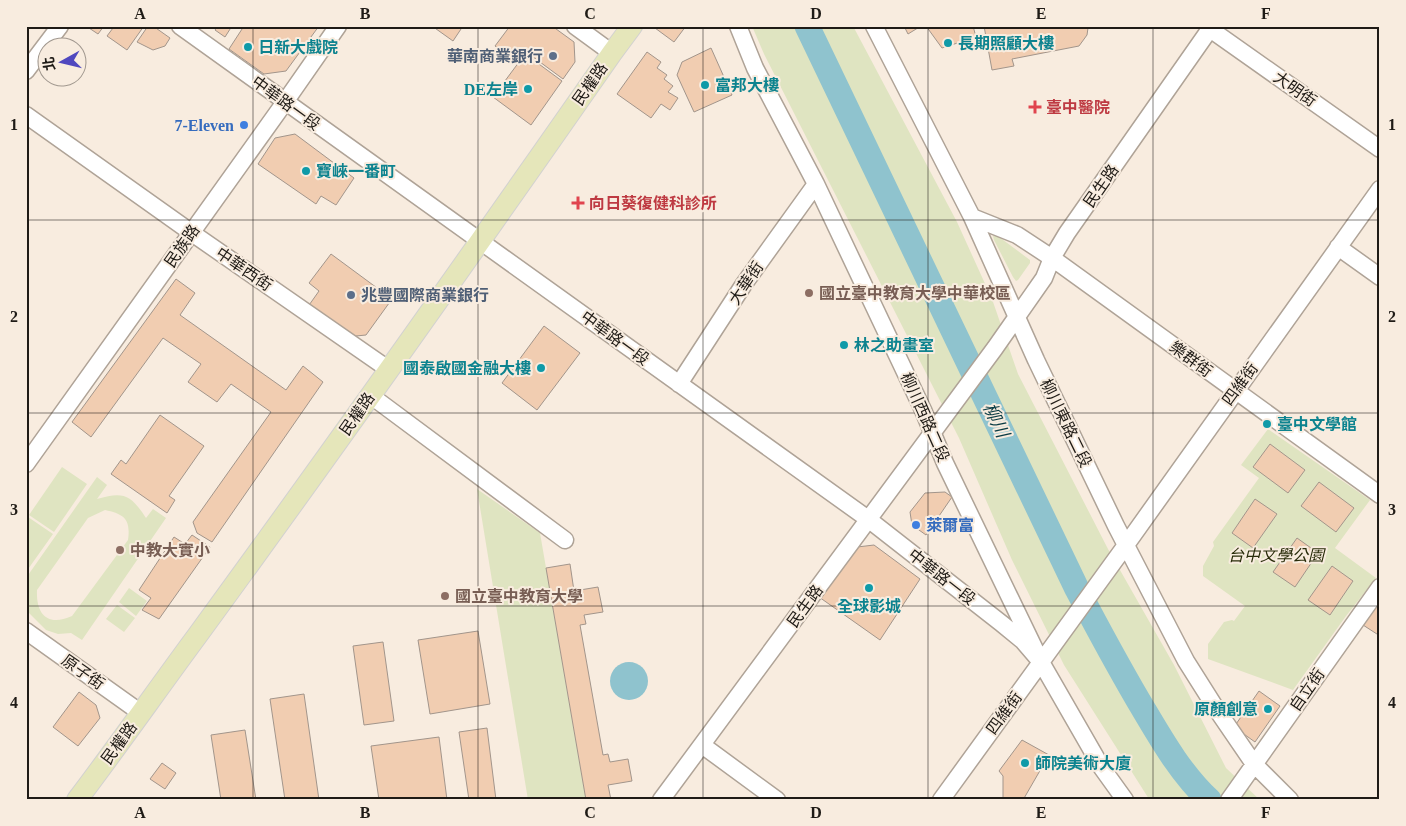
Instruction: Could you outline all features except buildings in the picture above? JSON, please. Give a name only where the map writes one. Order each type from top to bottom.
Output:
[{"type":"main road","name":"民權路","points":[[77,800],[120,744],[304,490],[632,26]]},
{"type":"street","points":[[26,71],[60,26]]},
{"type":"street","name":"中華路一段","points":[[180,26],[868,520],[1023,641],[1041,662]]},
{"type":"street","name":"民族路","points":[[26,464],[338,26]]},
{"type":"street","points":[[575,26],[612,52]]},
{"type":"street","name":"柳川西路二段","points":[[738,26],[755,68],[816,184],[1041,662],[1102,768],[1125,800]]},
{"type":"street","name":"柳川東路二段","points":[[874,26],[972,217],[1016,316],[1126,545],[1186,661],[1254,764],[1290,800]]},
{"type":"street","name":"大明街","points":[[1211,28],[1380,149]]},
{"type":"street","name":"民生路","points":[[661,800],[995,348],[1044,278],[1052,258],[1067,234],[1211,28]]},
{"type":"street","name":"中華西街","points":[[26,115],[388,369]]},
{"type":"street","name":"大華街","points":[[679,384],[744,284],[816,184]]},
{"type":"street","name":"四維街","points":[[942,800],[1380,189]]},
{"type":"street","name":"樂群街","points":[[972,217],[1017,235],[1052,258],[1380,495]]},
{"type":"street","points":[[1338,247],[1380,277]]},
{"type":"street","points":[[370,395],[565,540]]},
{"type":"street","name":"自立街","points":[[1231,796],[1380,587]]},
{"type":"street","name":"原子街","points":[[26,631],[141,713]]},
{"type":"street","points":[[702,745],[777,800]]},
{"type":"green space","points":[[752,26],[853,26],[957,222],[992,299],[1018,374],[1108,549],[1174,665],[1226,768],[1260,800],[1149,799],[1064,665],[1012,560],[959,438],[764,54]]},
{"type":"green space","points":[[995,234],[1030,260],[1030,263],[1016,281],[994,240],[993,236]]},
{"type":"green space","name":"台中文學公園","points":[[1268,429],[1370,500],[1335,548],[1376,578],[1293,690],[1208,659],[1208,644],[1224,622],[1234,621],[1245,606],[1203,576],[1203,566],[1214,546],[1213,542],[1259,478],[1241,465]]},
{"type":"green space","points":[[62,467],[87,484],[54,532],[29,515]]},
{"type":"green space","points":[[97,477],[107,485],[97,499],[120,495],[136,504],[146,518],[153,509],[166,518],[82,640],[71,633],[58,634],[46,630],[28,612],[26,578]],"holes":[[[105,510],[117,513],[125,519],[129,533],[128,540],[72,616],[56,620],[50,619],[41,612],[37,590],[88,518]]]},
{"type":"green space","points":[[477,489],[540,533],[586,800],[528,800]]},
{"type":"green space","points":[[28,517],[53,534],[26,572],[26,519]]},
{"type":"green space","points":[[129,588],[147,601],[136,616],[119,602]]},
{"type":"green space","points":[[117,605],[135,618],[124,632],[106,619]]},
{"type":"water","points":[[629,662],[642,668],[648,681],[642,694],[629,700],[616,694],[610,681],[616,668]]},
{"type":"waterway","name":"柳川","points":[[807,26],[1077,589],[1122,673],[1162,740],[1188,777],[1209,800]]},
{"type":"place","name":"長期照顧大樓","points":[[948,43]]},
{"type":"place","name":"日新大戲院","points":[[248,47]]},
{"type":"place","name":"華南商業銀行","points":[[553,56]]},
{"type":"place","name":"富邦大樓","points":[[705,85]]},
{"type":"place","name":"DE左岸","points":[[528,89]]},
{"type":"place","name":"臺中醫院","points":[[1035,107]]},
{"type":"place","name":"7-Eleven","points":[[244,125]]},
{"type":"place","name":"寶崍一番町","points":[[306,171]]},
{"type":"place","name":"向日葵復健科診所","points":[[578,203]]},
{"type":"place","name":"國立臺中教育大學中華校區","points":[[809,293]]},
{"type":"place","name":"兆豐國際商業銀行","points":[[351,295]]},
{"type":"place","name":"林之助畫室","points":[[844,345]]},
{"type":"place","name":"國泰啟國金融大樓","points":[[541,368]]},
{"type":"place","name":"臺中文學館","points":[[1267,424]]},
{"type":"place","name":"萊爾富","points":[[916,525]]},
{"type":"place","name":"中教大實小","points":[[120,550]]},
{"type":"place","name":"全球影城","points":[[869,588]]},
{"type":"place","name":"國立臺中教育大學","points":[[445,596]]},
{"type":"place","name":"原顏創意","points":[[1268,709]]},
{"type":"place","name":"師院美術大廈","points":[[1025,763]]}]
